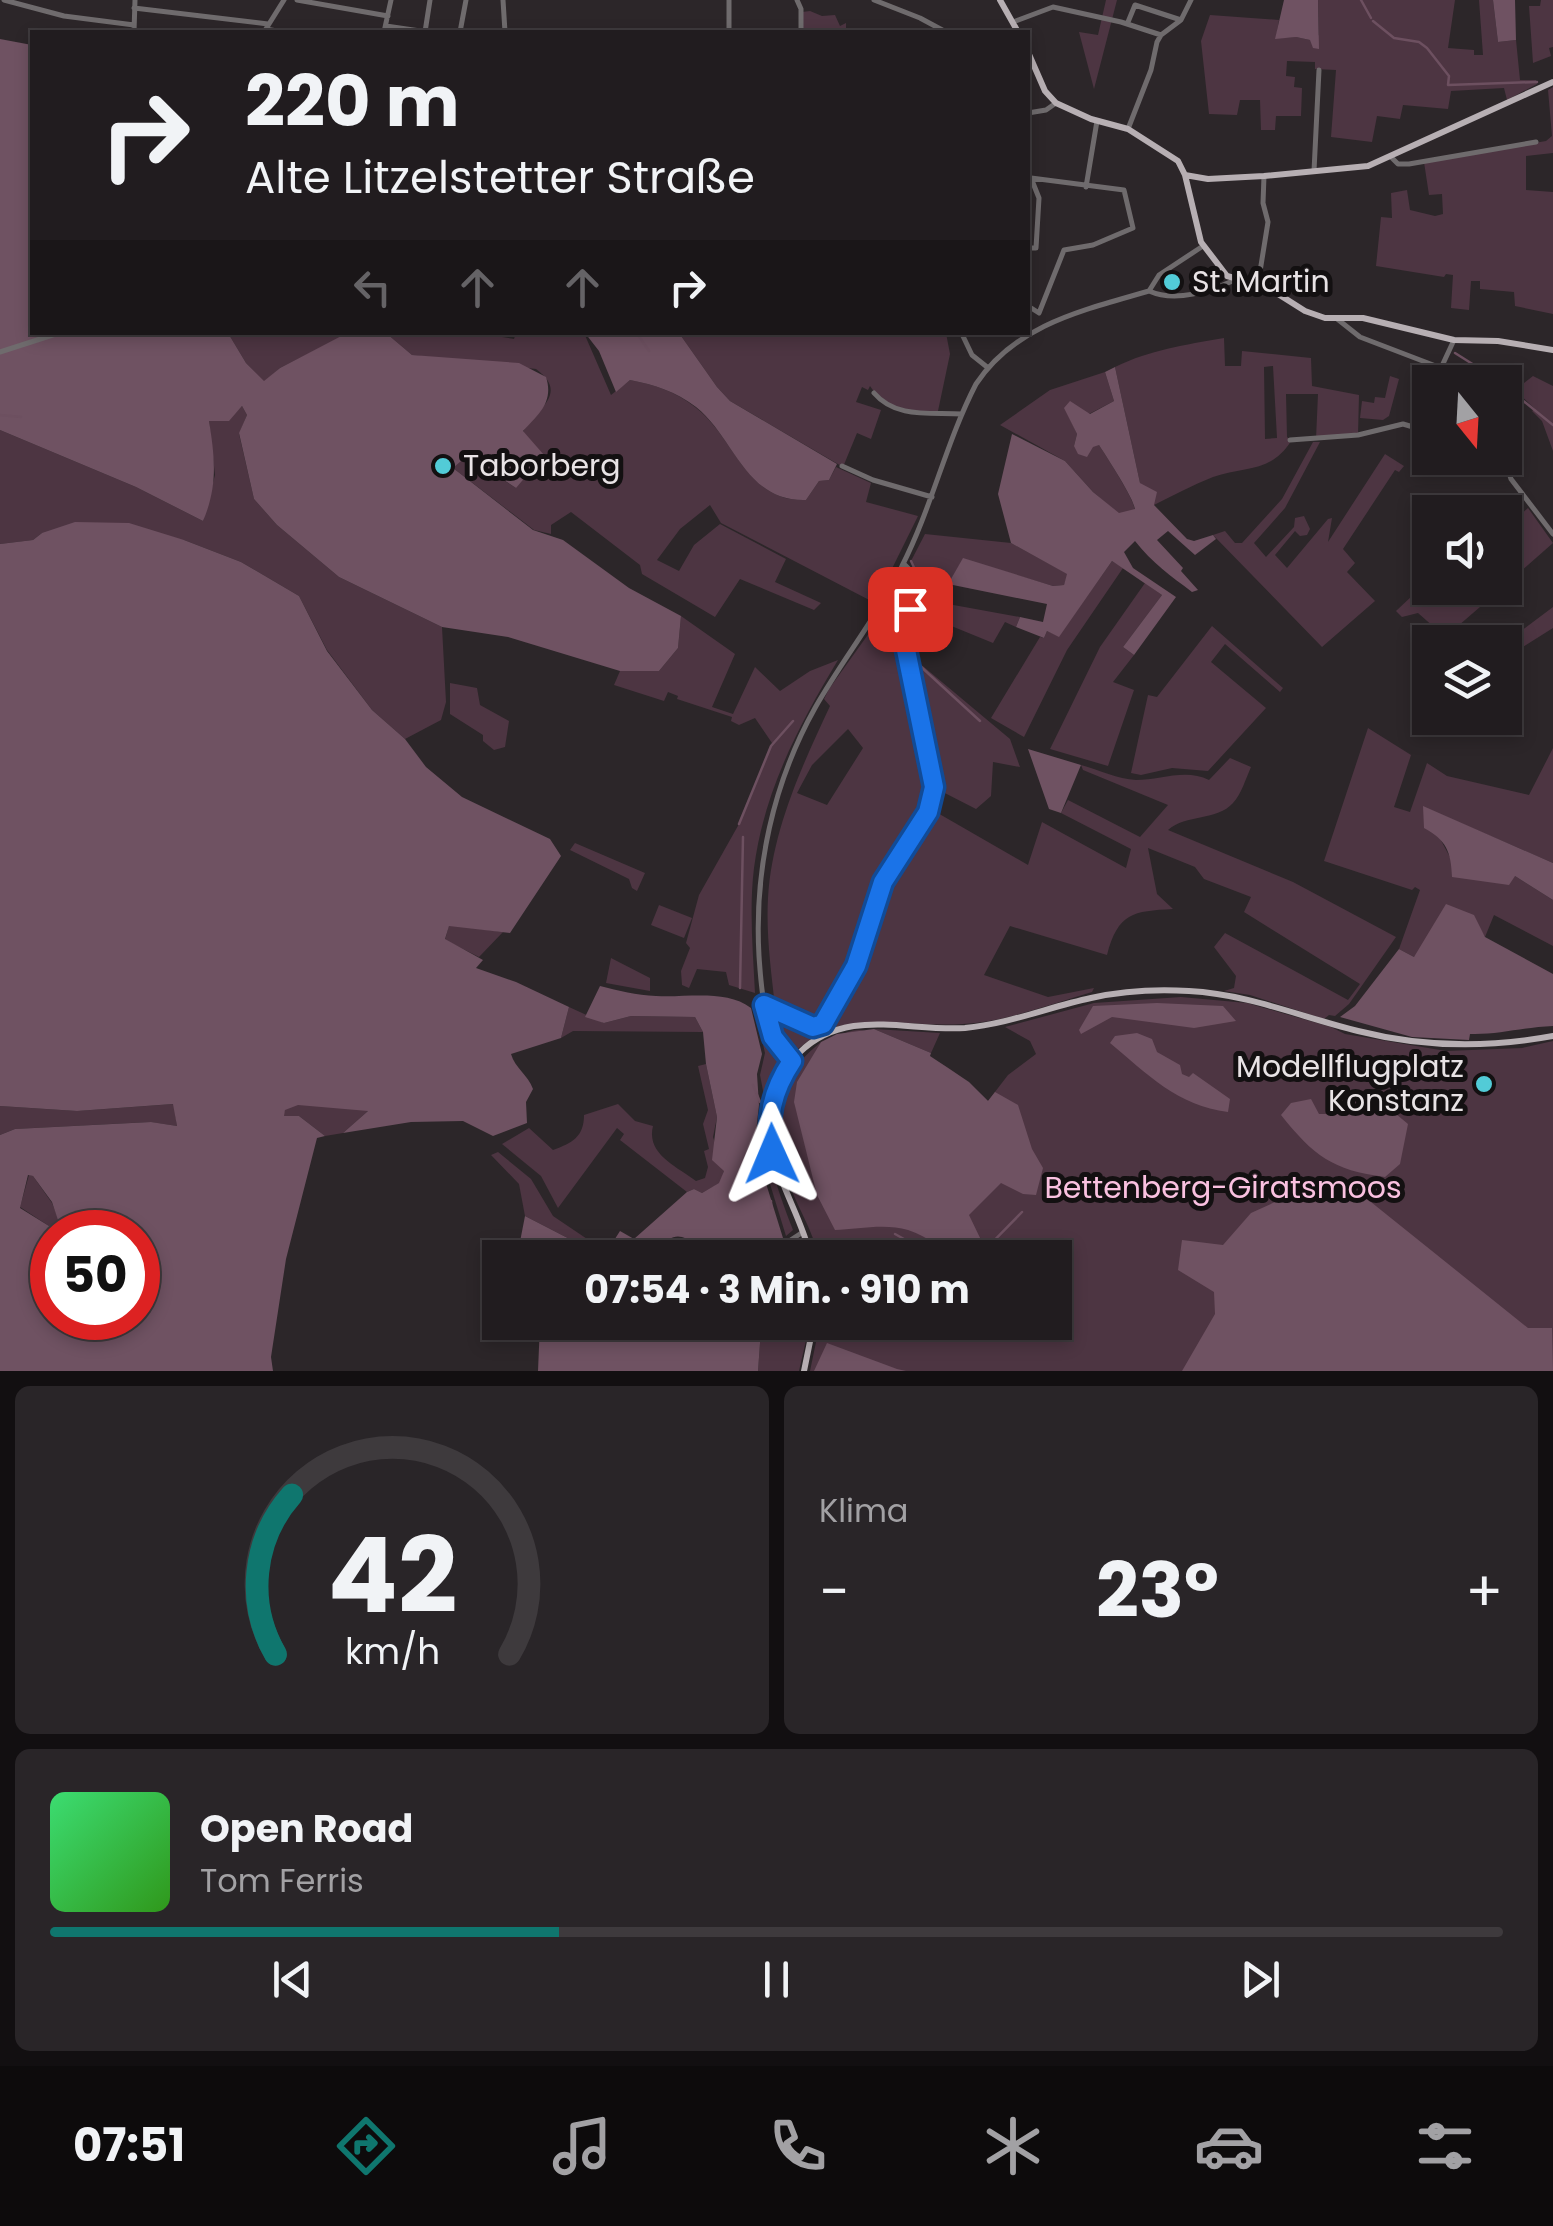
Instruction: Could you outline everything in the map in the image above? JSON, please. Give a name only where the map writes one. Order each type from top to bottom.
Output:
[{"type":"main road","points":[[1000,0],[1017,30]]},
{"type":"main road","points":[[1030,57],[1044,90],[1056,103],[1097,121],[1128,129],[1178,160],[1203,246],[1224,274],[1258,284],[1314,316],[1371,320],[1454,340],[1498,341],[1553,350]]},
{"type":"main road","points":[[1185,175],[1264,176],[1368,166],[1553,82]]},
{"type":"main road","points":[[806,1240],[777,1168],[769,1132],[776,1089],[792,1061],[824,1035],[856,1025],[966,1028],[1092,998],[1162,990],[1248,999],[1402,1040],[1492,1044],[1553,1036]]},
{"type":"main road","points":[[804,1371],[810,1340]]},
{"type":"street","points":[[4,0],[134,29],[135,0]]},
{"type":"street","points":[[134,8],[266,28],[284,0]]},
{"type":"street","points":[[297,0],[347,4],[388,16]]},
{"type":"street","points":[[385,29],[391,0]]},
{"type":"street","points":[[426,30],[430,0]]},
{"type":"street","points":[[460,30],[466,0]]},
{"type":"street","points":[[503,0],[505,30]]},
{"type":"street","points":[[729,0],[729,30]]},
{"type":"street","points":[[797,0],[801,30]]},
{"type":"street","points":[[874,0],[942,30]]},
{"type":"street","points":[[1128,129],[1161,35],[1180,20],[1190,0]]},
{"type":"street","points":[[1013,22],[1053,4],[1161,35]]},
{"type":"street","points":[[1128,24],[1135,4],[1180,20]]},
{"type":"street","points":[[1314,172],[1319,70]]},
{"type":"street","points":[[1030,113],[1046,110],[1056,103]]},
{"type":"street","points":[[1086,187],[1097,121]]},
{"type":"street","points":[[1392,158],[1398,164],[1410,164],[1536,142]]},
{"type":"street","points":[[1258,284],[1268,222],[1263,203],[1264,176]]},
{"type":"street","points":[[1030,178],[1124,190],[1133,228],[1093,245],[1064,250],[1040,313],[1044,325]]},
{"type":"street","points":[[1030,180],[1039,198],[1036,248],[1030,246]]},
{"type":"street","points":[[1149,291],[1159,275],[1203,246]]},
{"type":"street","points":[[1205,289],[1224,274]]},
{"type":"street","points":[[1030,333],[1044,325],[1149,291],[1170,297],[1235,280]]},
{"type":"street","points":[[1030,307],[1040,313]]},
{"type":"street","points":[[1336,318],[1360,338],[1432,365]]},
{"type":"street","points":[[0,352],[53,335]]},
{"type":"street","points":[[962,335],[972,354],[987,367]]},
{"type":"street","points":[[792,1061],[773,1037],[764,1005],[759,901],[767,838],[780,786],[816,707],[904,564],[962,414],[987,367],[1027,335]]},
{"type":"street","points":[[1442,365],[1454,340]]},
{"type":"street","points":[[874,393],[890,406],[910,412],[962,414]]},
{"type":"street","points":[[1290,440],[1358,435],[1403,424],[1412,427]]},
{"type":"street","points":[[842,466],[873,480],[932,496]]},
{"type":"street","points":[[1510,475],[1553,534]]},
{"type":"street","points":[[764,1005],[813,1027],[823,1024],[856,966],[883,882],[907,847],[932,798],[932,776],[906,650],[913,588],[910,570],[904,564]]},
{"type":"street","points":[[790,1240],[804,1231]]},
{"type":"green space","points":[[1106,0],[1117,0],[1094,89],[1079,32],[1098,35]]},
{"type":"green space","points":[[1318,0],[1455,0],[1448,48],[1474,50],[1474,55],[1483,55],[1479,0],[1493,0],[1498,42],[1516,40],[1520,80],[1536,80],[1537,84],[1507,100],[1504,88],[1451,91],[1448,109],[1403,105],[1400,119],[1377,116],[1372,142],[1331,137],[1336,70],[1315,69],[1315,62],[1287,61],[1286,76],[1295,77],[1294,87],[1302,88],[1301,116],[1276,116],[1275,130],[1261,130],[1260,100],[1240,100],[1237,115],[1209,114],[1201,41],[1210,15],[1279,20],[1276,38],[1310,40],[1319,35]]},
{"type":"green space","points":[[1541,0],[1553,0],[1553,47],[1549,48],[1551,56],[1533,63],[1529,6],[1540,6]]},
{"type":"green space","points":[[802,12],[835,15],[840,26],[846,23],[846,30],[802,30]]},
{"type":"green space","points":[[1553,87],[1553,153],[1526,156],[1526,190],[1553,192],[1553,314],[1515,306],[1514,292],[1480,289],[1480,281],[1471,281],[1469,310],[1451,308],[1453,275],[1444,277],[1376,266],[1381,217],[1392,218],[1391,193],[1407,190],[1410,210],[1443,214],[1442,194],[1429,195],[1424,162],[1546,141],[1552,136],[1548,90]]},
{"type":"green space","points":[[229,335],[345,335],[280,368],[264,382],[246,363]]},
{"type":"green space","points":[[388,335],[496,335],[514,339],[515,335],[585,335],[611,395],[630,380],[680,397],[709,420],[743,466],[769,491],[785,498],[806,500],[819,481],[829,480],[836,467],[871,483],[866,502],[918,516],[875,603],[721,523],[710,505],[680,529],[657,560],[679,571],[694,545],[720,524],[786,559],[775,582],[821,603],[814,610],[740,579],[715,617],[642,574],[640,565],[571,512],[551,525],[551,534],[534,530],[453,468],[466,456],[516,488],[521,436],[550,394],[546,378],[536,369],[412,355]]},
{"type":"green space","points":[[680,335],[946,335],[950,354],[938,411],[900,408],[883,400],[870,386],[868,390],[862,387],[856,402],[881,410],[871,439],[857,433],[843,467],[730,401]]},
{"type":"green space","points":[[1224,338],[1225,366],[1241,366],[1242,351],[1311,358],[1312,386],[1359,395],[1358,435],[1316,439],[1318,394],[1286,394],[1287,437],[1291,441],[1275,459],[1213,477],[1154,505],[1140,483],[1115,367],[1154,352]],"holes":[[[1273,366],[1277,438],[1265,439],[1264,367]]]},
{"type":"green space","points":[[1105,372],[1114,401],[1089,414],[1065,408],[1077,434],[1074,446],[1099,445],[1130,496],[1135,510],[1119,514],[1065,461],[1000,425],[1050,390]]},
{"type":"green space","points":[[1390,376],[1399,379],[1389,416],[1383,420],[1360,418],[1362,401],[1374,403],[1375,397],[1385,398]]},
{"type":"green space","points":[[1533,376],[1553,386],[1553,451],[1542,421],[1522,397],[1522,385]]},
{"type":"green space","points":[[242,406],[247,415],[239,434],[254,499],[277,525],[339,577],[442,627],[446,702],[441,720],[405,739],[372,710],[327,650],[299,596],[241,562],[184,540],[42,533],[33,540],[0,544],[0,430],[136,487],[203,521],[215,475],[209,421],[228,421]]},
{"type":"green space","points":[[1313,442],[1320,442],[1285,508],[1254,543],[1266,557],[1294,527],[1295,518],[1304,516],[1310,529],[1307,535],[1300,536],[1295,531],[1275,555],[1287,568],[1332,518],[1328,542],[1385,454],[1404,466],[1399,472],[1395,470],[1343,549],[1355,563],[1347,572],[1375,601],[1322,647],[1213,535],[1225,531],[1235,543],[1242,543],[1282,499]]},
{"type":"green space","points":[[1528,508],[1553,543],[1522,570],[1522,513]]},
{"type":"green space","points":[[925,534],[1011,543],[1068,574],[1064,585],[1053,586],[963,559],[948,584],[927,581],[926,600],[1020,617],[1016,627],[1005,622],[993,643],[922,614],[915,625],[911,624],[916,579],[911,561]]},
{"type":"green space","points":[[1112,561],[1123,568],[1067,650],[1024,737],[991,718],[1040,637],[1044,638],[1047,631],[1059,636]]},
{"type":"green space","points":[[1145,583],[1162,595],[1123,647],[1134,655],[1113,682],[1134,690],[1108,766],[1050,749],[1100,647]]},
{"type":"green space","points":[[1412,596],[1412,605],[1482,605],[1459,625],[1432,625],[1418,613],[1402,617],[1396,611]]},
{"type":"green space","points":[[1553,607],[1553,628],[1522,647],[1522,630]]},
{"type":"green space","points":[[681,616],[735,654],[712,707],[733,714],[755,667],[780,691],[810,671],[838,660],[785,759],[759,840],[752,899],[755,993],[729,985],[726,972],[697,969],[689,988],[682,985],[681,971],[690,948],[686,943],[699,895],[739,824],[772,743],[755,718],[739,725],[731,721],[732,717],[677,699],[668,692],[664,701],[614,685],[620,671],[659,671],[678,648]]},
{"type":"green space","points":[[904,621],[904,659],[909,668],[918,662],[1010,739],[1020,767],[993,762],[991,796],[976,809],[935,788],[920,735],[927,785],[924,811],[881,878],[854,965],[823,1022],[818,1023],[775,1006],[768,925],[771,873],[790,799],[830,706],[824,699],[877,622]],"holes":[[[848,729],[863,748],[827,805],[797,793],[812,765]]]},
{"type":"green space","points":[[1212,626],[1283,688],[1280,692],[1225,644],[1211,662],[1266,708],[1208,771],[1172,768],[1141,775],[1131,773],[1148,695],[1157,697]]},
{"type":"green space","points":[[450,683],[477,688],[480,705],[509,721],[505,747],[494,750],[483,741],[483,735],[450,714]]},
{"type":"green space","points":[[1368,728],[1411,755],[1394,807],[1410,812],[1427,763],[1447,776],[1529,795],[1553,748],[1553,863],[1423,807],[1451,859],[1515,876],[1553,900],[1553,946],[1494,915],[1485,937],[1474,919],[1414,957],[1399,949],[1420,890],[1324,861]]},
{"type":"green space","points":[[1230,758],[1251,767],[1233,803],[1219,813],[1168,830],[1293,882],[1396,937],[1349,1004],[1335,1016],[1324,1019],[1250,995],[1224,991],[1234,988],[1236,976],[1214,947],[1225,933],[1348,1000],[1360,984],[1244,912],[1251,897],[1204,879],[1195,867],[1148,848],[1157,894],[1173,909],[1129,917],[1116,930],[1107,955],[1010,926],[984,975],[1048,997],[1094,988],[1092,992],[979,1023],[876,1022],[823,1030],[862,966],[887,883],[929,808],[1028,865],[1042,822],[1126,868],[1131,849],[1061,813],[1068,800],[1140,837],[1168,805],[1083,770],[1081,765],[1129,779],[1182,775],[1209,780]]},
{"type":"green space","points":[[575,843],[645,873],[637,891],[629,879],[570,850]]},
{"type":"green space","points":[[659,905],[692,918],[684,938],[651,925]]},
{"type":"green space","points":[[449,925],[503,932],[479,957],[445,940]]},
{"type":"green space","points":[[611,958],[650,978],[650,991],[606,983]]},
{"type":"green space","name":"Bettenberg-Giratsmoos","points":[[1181,997],[1247,1003],[1345,1034],[1446,1051],[1522,1048],[1553,1041],[1553,1371],[810,1371],[816,1340],[1072,1340],[1072,1240],[813,1240],[781,1160],[774,1119],[786,1081],[800,1062],[821,1042],[818,1048],[854,1030],[863,1031],[939,1062],[988,1101],[1008,1075],[1036,1054],[1030,1041],[1005,1027],[1094,1003]]},
{"type":"green space","points":[[754,1005],[769,1041],[785,1064],[774,1085],[767,1126],[772,1167],[793,1230],[786,1236],[762,1158],[765,1101],[760,1075],[765,1053]]},
{"type":"green space","points":[[569,1007],[604,1023],[631,1016],[695,1017],[703,1032],[573,1031],[561,1038]]},
{"type":"green space","points":[[769,1011],[819,1033],[791,1054],[775,1035]]},
{"type":"green space","points":[[874,1029],[940,1033],[931,1053]]},
{"type":"green space","points":[[706,1064],[717,1117],[713,1137],[724,1171],[720,1183],[702,1193],[694,1189],[687,1192],[620,1140],[624,1134],[617,1128],[558,1208],[541,1176],[502,1144],[529,1128],[553,1150],[576,1138],[584,1115],[618,1104],[635,1121],[653,1126],[654,1144],[664,1158],[696,1181],[705,1178],[708,1167],[704,1151],[709,1149],[703,1124],[708,1110],[698,1066]]},
{"type":"green space","points":[[174,1104],[177,1126],[150,1122],[15,1129],[0,1135],[0,1106],[77,1111]]},
{"type":"green space","points":[[297,1104],[368,1111],[343,1133],[325,1136],[299,1116],[283,1116],[285,1109]]},
{"type":"green space","points":[[498,1152],[531,1179],[553,1216],[589,1240],[571,1240],[525,1216],[519,1184],[491,1155]]},
{"type":"green space","points":[[29,1175],[55,1210],[30,1210],[30,1214],[20,1207]]},
{"type":"green space","points":[[760,1340],[806,1340],[799,1371],[758,1371]]},
{"type":"shaded area","points":[[1284,0],[1318,0],[1319,49],[1313,48],[1310,40],[1275,39]]},
{"type":"shaded area","points":[[1493,0],[1515,0],[1516,40],[1498,42]]},
{"type":"shaded area","points":[[0,39],[30,45],[30,335],[229,335],[246,363],[264,381],[280,368],[343,335],[388,335],[412,355],[519,363],[546,377],[546,401],[523,431],[544,455],[516,488],[467,456],[453,468],[533,530],[563,540],[629,588],[681,616],[678,648],[659,671],[620,671],[508,637],[442,627],[339,577],[277,525],[254,499],[239,433],[247,415],[242,406],[229,421],[209,421],[214,472],[203,521],[136,487],[0,430]]},
{"type":"shaded area","points":[[587,335],[680,335],[730,401],[837,464],[829,480],[819,481],[806,500],[785,498],[769,491],[755,480],[709,420],[688,401],[664,389],[630,380],[616,392],[599,351]]},
{"type":"shaded area","points":[[1115,367],[1140,483],[1157,492],[1154,505],[1187,539],[1194,541],[1213,535],[1216,539],[1195,555],[1168,531],[1157,540],[1198,590],[1192,592],[1155,563],[1135,541],[1124,552],[1133,568],[1176,597],[1134,655],[1123,647],[1162,595],[1112,561],[1059,637],[1047,631],[1044,638],[1016,627],[1020,617],[1043,622],[1047,604],[948,584],[963,558],[1053,586],[1064,585],[1067,574],[1011,543],[998,494],[1012,434],[1065,461],[1119,513],[1135,509],[1099,445],[1087,457],[1078,454],[1074,446],[1077,434],[1064,408],[1070,401],[1090,414],[1114,401],[1105,372]]},
{"type":"shaded area","points":[[75,522],[129,523],[241,562],[299,596],[327,651],[372,710],[405,739],[426,767],[462,797],[550,839],[561,856],[510,933],[449,926],[445,939],[483,960],[476,968],[569,1007],[561,1038],[511,1054],[533,1089],[526,1102],[527,1123],[493,1136],[463,1121],[411,1122],[343,1133],[368,1111],[298,1105],[285,1110],[284,1116],[299,1116],[325,1136],[317,1138],[286,1259],[271,1357],[273,1371],[0,1371],[0,1135],[15,1129],[151,1122],[177,1126],[173,1104],[77,1111],[0,1106],[0,544],[33,540]]},
{"type":"shaded area","points":[[1028,749],[1081,765],[1061,813],[1049,809]]},
{"type":"shaded area","points":[[1423,806],[1553,863],[1553,900],[1515,876],[1509,885],[1452,877],[1446,847],[1424,828]]},
{"type":"shaded area","points":[[1446,904],[1474,915],[1485,937],[1553,974],[1553,1026],[1470,1034],[1469,1040],[1412,1037],[1340,1017],[1355,1006],[1399,949],[1414,957]]},
{"type":"shaded area","points":[[600,986],[649,995],[718,996],[751,1008],[762,1054],[757,1074],[760,1164],[782,1240],[614,1240],[620,1231],[634,1239],[687,1192],[694,1189],[702,1193],[719,1183],[724,1171],[712,1160],[717,1117],[703,1032],[695,1017],[631,1016],[604,1023],[585,1017]]},
{"type":"shaded area","points":[[1093,1006],[1223,1006],[1236,1021],[1194,1028],[1112,1017],[1081,1034],[1079,1030]]},
{"type":"shaded area","points":[[874,1029],[931,1053],[988,1101],[995,1092],[1018,1105],[1032,1149],[1043,1168],[1036,1195],[1023,1194],[1001,1183],[969,1215],[981,1240],[929,1240],[899,1228],[835,1230],[817,1195],[794,1102],[797,1082],[821,1042],[837,1034]]},
{"type":"shaded area","points":[[1137,1033],[1152,1039],[1157,1052],[1180,1065],[1182,1074],[1189,1077],[1193,1073],[1230,1099],[1228,1112],[1178,1096],[1110,1043],[1115,1036]]},
{"type":"shaded area","points":[[1311,1099],[1319,1114],[1339,1114],[1359,1105],[1396,1114],[1408,1124],[1400,1164],[1385,1177],[1351,1170],[1314,1151],[1281,1115],[1291,1103]]},
{"type":"shaded area","points":[[1331,1187],[1356,1190],[1528,1328],[1552,1328],[1553,1371],[1182,1371],[1215,1314],[1214,1292],[1178,1270],[1182,1240],[1223,1245],[1251,1213],[1275,1202]]},
{"type":"shaded area","points":[[525,1216],[571,1240],[520,1240]]},
{"type":"shaded area","points":[[539,1340],[760,1340],[758,1371],[538,1371]]},
{"type":"shaded area","points":[[827,1343],[897,1369],[906,1371],[814,1371]]},
{"type":"waterway","points":[[1361,0],[1371,18]]},
{"type":"waterway","points":[[1373,21],[1394,38],[1419,42],[1427,48],[1449,76],[1448,85],[1537,82]]},
{"type":"waterway","points":[[638,335],[649,351]]},
{"type":"waterway","points":[[1455,353],[1474,365]]},
{"type":"waterway","points":[[1522,400],[1553,425]]},
{"type":"waterway","points":[[0,415],[21,417]]},
{"type":"waterway","points":[[911,561],[919,594],[912,652]]},
{"type":"waterway","points":[[918,664],[980,721]]},
{"type":"waterway","points":[[739,824],[771,746],[793,721]]},
{"type":"waterway","points":[[740,988],[743,837]]},
{"type":"waterway","points":[[753,1085],[760,1102]]},
{"type":"waterway","points":[[771,1201],[771,1208]]},
{"type":"waterway","points":[[995,1240],[1022,1212]]},
{"type":"waterway","points":[[895,1234],[906,1240]]},
{"type":"place","name":"St. Martin","points":[[1172,282]]},
{"type":"place","name":"Taborberg","points":[[443,466]]},
{"type":"place","name":"Modellflugplatz Konstanz","points":[[1484,1084]]},
{"type":"route","points":[[772,1154],[771,1108],[776,1089],[792,1061],[773,1037],[764,1005],[813,1027],[823,1024],[856,966],[883,882],[928,812],[932,798],[934,787],[906,650],[910,609]]}]
